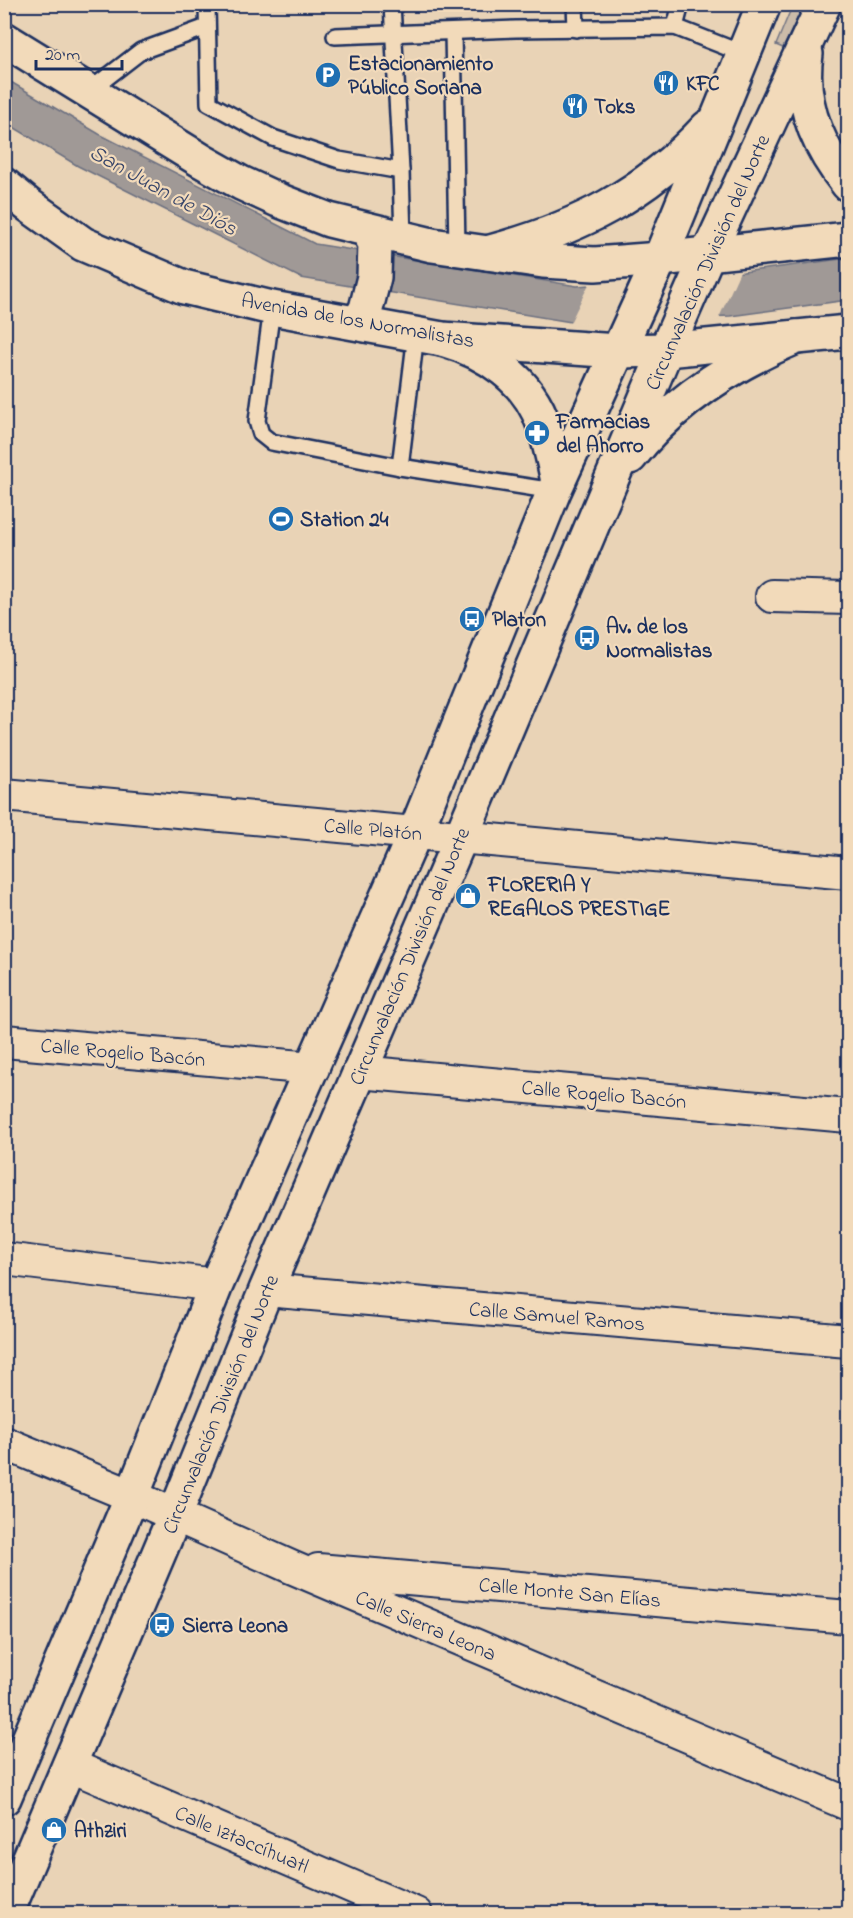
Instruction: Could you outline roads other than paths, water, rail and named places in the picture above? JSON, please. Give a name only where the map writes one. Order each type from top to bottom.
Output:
[{"type":"main road","name":"Circunvalación División del Norte","points":[[4,1798],[132,1496],[216,1285],[415,833],[556,486],[658,263],[764,4]]},
{"type":"main road","name":"Circunvalación División del Norte","points":[[6,1914],[175,1515],[266,1290],[670,342],[824,4]]},
{"type":"main road","points":[[4,39],[241,183],[329,220],[382,237],[543,261],[595,264],[658,263],[849,239]]},
{"type":"main road","points":[[808,40],[805,84],[814,128],[835,168],[849,184]]},
{"type":"main road","points":[[472,251],[528,242],[558,231],[606,208],[667,166],[720,114]]},
{"type":"main road","name":"Avenida de los Normalistas","points":[[4,185],[83,244],[184,287],[272,308],[362,316],[429,336],[619,347],[849,332]]},
{"type":"main road","points":[[362,316],[374,277],[382,237]]},
{"type":"main road","points":[[429,336],[464,345],[485,355],[520,385],[534,404],[544,424],[556,486]]},
{"type":"main road","points":[[608,488],[632,454],[690,397],[723,373],[759,353],[796,337]]},
{"type":"street","points":[[772,596],[849,598]]},
{"type":"street","name":"Calle Platón","points":[[4,795],[849,873]]},
{"type":"street","name":"Calle Rogelio Bacón","points":[[4,1041],[313,1068]]},
{"type":"street","name":"Calle Rogelio Bacón","points":[[359,1072],[849,1116]]},
{"type":"street","points":[[4,1259],[216,1285]]},
{"type":"street","name":"Calle Samuel Ramos","points":[[266,1290],[849,1341]]},
{"type":"street","name":"Calle Sierra Leona","points":[[4,1443],[849,1804]]},
{"type":"street","name":"Calle Monte San Elías","points":[[291,1567],[849,1617]]},
{"type":"street","name":"Calle Iztaccíhuatl","points":[[69,1765],[416,1914]]},
{"type":"lane","points":[[207,4],[209,103],[273,138],[339,160],[401,171]]},
{"type":"lane","points":[[382,237],[401,171],[392,4]]},
{"type":"lane","points":[[575,4],[576,28]]},
{"type":"lane","points":[[675,27],[681,4]]},
{"type":"lane","points":[[89,91],[141,51],[207,27]]},
{"type":"lane","points":[[335,36],[675,27],[744,54]]},
{"type":"lane","points":[[453,32],[472,251]]},
{"type":"lane","points":[[272,308],[257,421],[261,434],[271,442],[400,467],[556,486]]},
{"type":"lane","points":[[400,467],[429,336]]},
{"type":"water","name":"San Juan de Diós","points":[[4,78],[99,134],[315,244],[577,286],[743,272],[848,258],[848,300],[730,316],[571,322],[301,278],[78,166],[5,122]]},
{"type":"place","name":"Estacionamiento Público Soriana","points":[[328,75]]},
{"type":"place","name":"KFC","points":[[666,83]]},
{"type":"place","name":"Toks","points":[[575,106]]},
{"type":"place","name":"Farmacias del Ahorro","points":[[537,433]]},
{"type":"place","name":"Station 24","points":[[281,519]]},
{"type":"place","name":"Platon","points":[[472,619]]},
{"type":"place","name":"Av. de los Normalistas","points":[[587,638]]},
{"type":"place","name":"FLORERIA Y REGALOS PRESTIGE","points":[[468,896]]},
{"type":"place","name":"Sierra Leona","points":[[162,1625]]},
{"type":"place","name":"Athziri","points":[[54,1830]]}]
